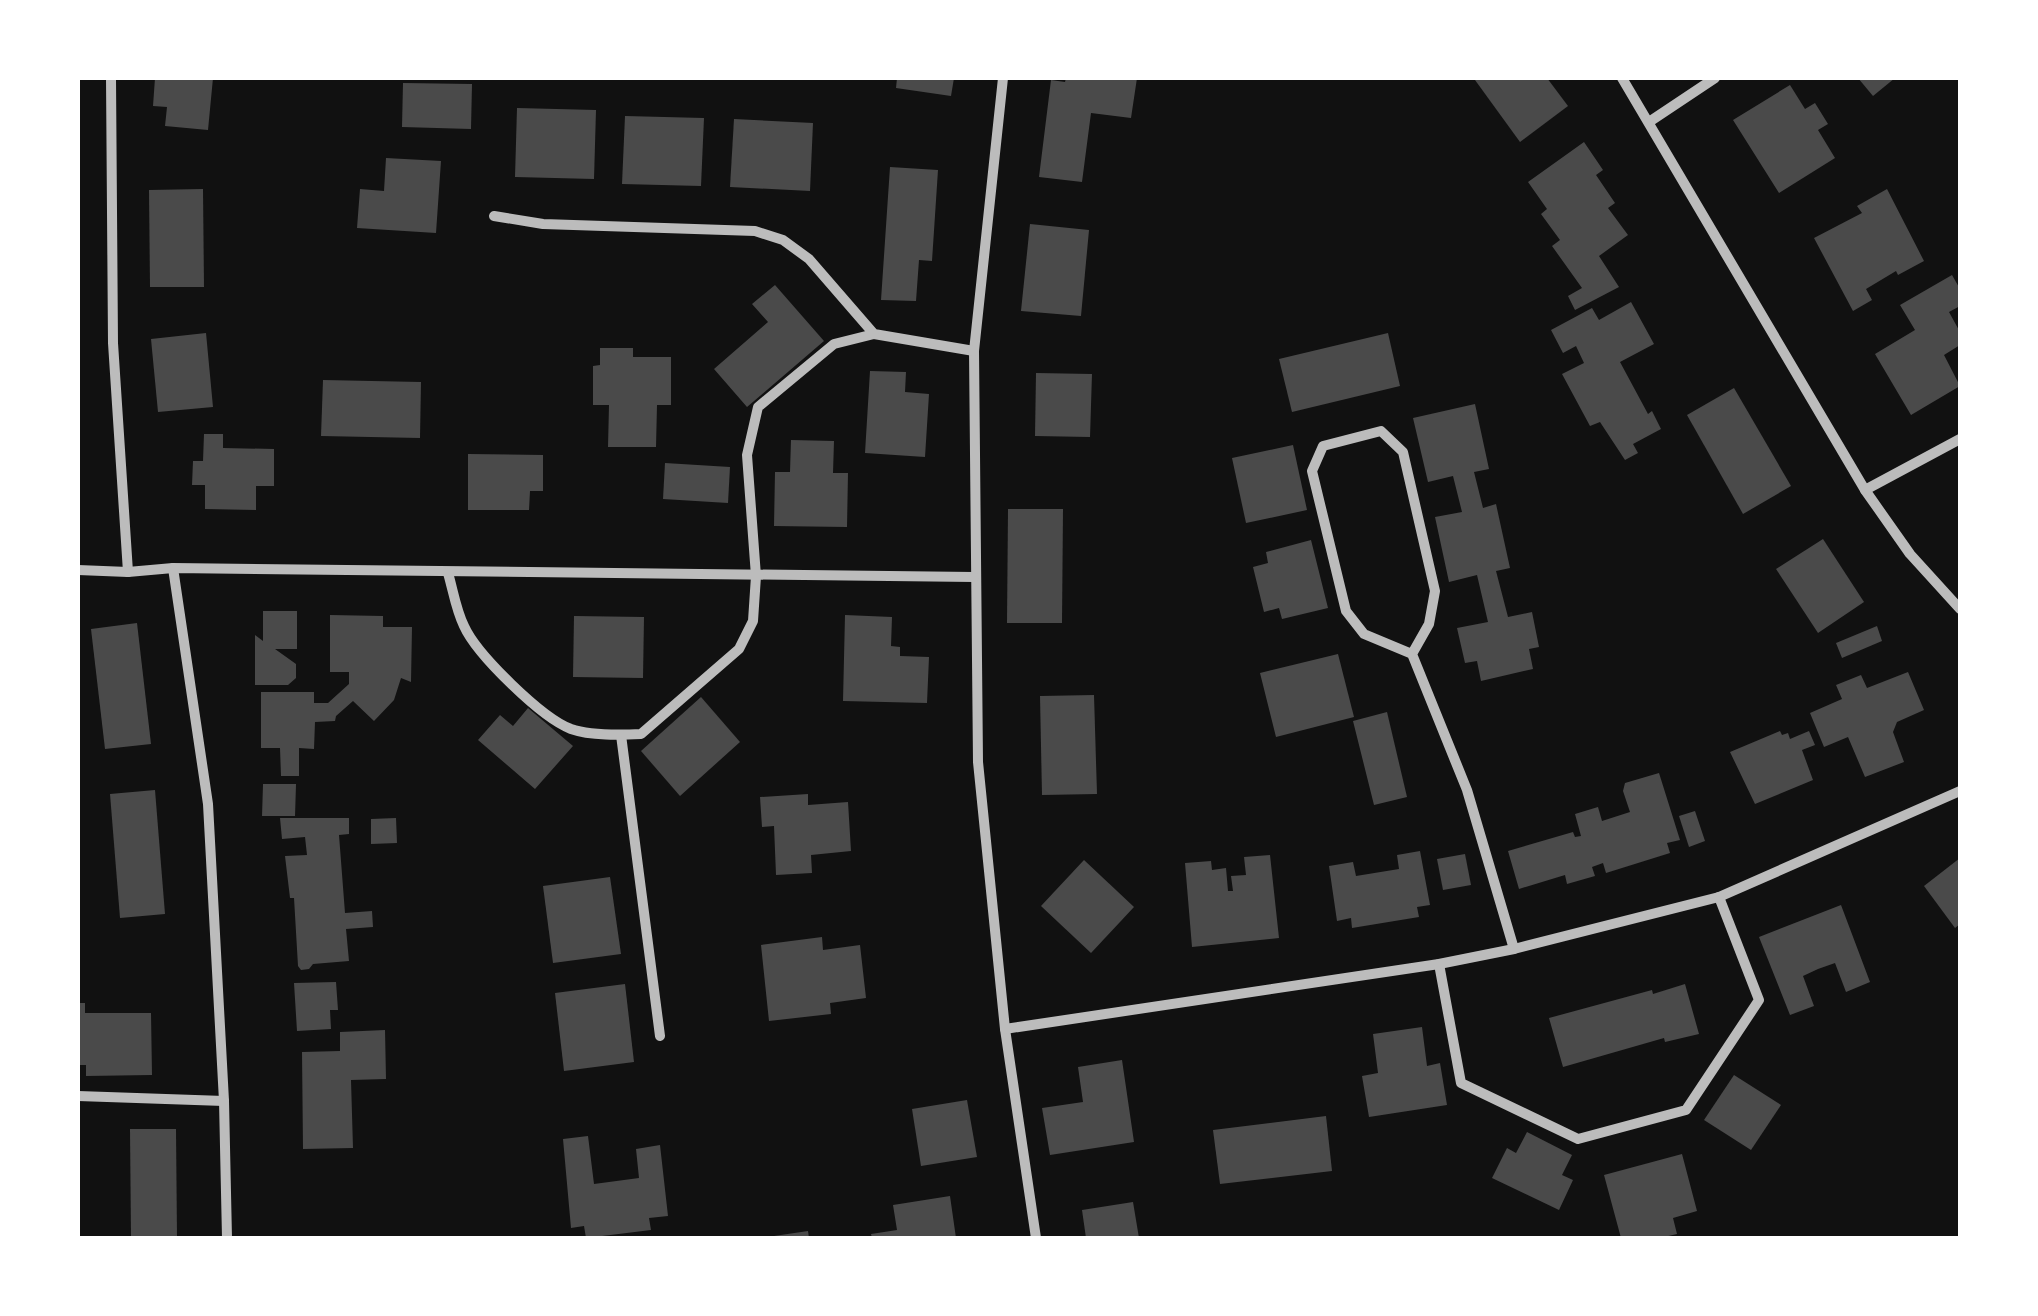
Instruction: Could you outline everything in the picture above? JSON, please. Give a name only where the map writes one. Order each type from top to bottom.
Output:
[{"type":"street","points":[[111,78],[113,343],[128,572]]},
{"type":"street","points":[[1003,78],[974,351],[978,762],[1005,1030],[1036,1238]]},
{"type":"street","points":[[1622,78],[1865,490],[1910,554],[1960,609]]},
{"type":"street","points":[[1650,122],[1715,78]]},
{"type":"street","points":[[494,216],[543,224],[754,231],[769,235],[783,240],[810,260],[874,334]]},
{"type":"street","points":[[448,573],[464,626],[490,663],[520,693],[570,729],[621,736],[641,734],[739,650],[753,621],[756,576],[746,455],[758,407],[834,344],[874,334],[974,351]]},
{"type":"street","points":[[1412,654],[1429,624],[1435,591],[1403,452],[1381,431],[1324,446],[1312,471],[1346,611],[1364,634],[1412,654],[1468,790],[1514,949]]},
{"type":"street","points":[[1865,490],[1960,439]]},
{"type":"street","points":[[173,568],[208,804],[227,1238]]},
{"type":"street","points":[[78,570],[974,578]]},
{"type":"street","points":[[621,736],[660,1036]]},
{"type":"street","points":[[1005,1030],[1439,964],[1514,949],[1719,897],[1960,791]]},
{"type":"street","points":[[1439,964],[1461,1083],[1578,1140],[1686,1110],[1759,1000],[1719,897]]},
{"type":"street","points":[[78,1096],[224,1101]]},
{"type":"building","points":[[155,78],[213,78],[208,130],[165,126],[167,107],[153,106]]},
{"type":"building","points":[[897,78],[954,78],[951,96],[896,88]]},
{"type":"building","points":[[1066,78],[1137,78],[1131,118],[1091,113],[1082,182],[1039,177],[1051,80],[1065,82]]},
{"type":"building","points":[[1547,78],[1568,106],[1520,142],[1475,80]]},
{"type":"building","points":[[1858,78],[1895,78],[1873,96]]},
{"type":"building","points":[[403,83],[472,84],[471,129],[402,127]]},
{"type":"building","points":[[1790,85],[1805,109],[1815,103],[1828,124],[1818,130],[1835,158],[1779,193],[1733,120]]},
{"type":"building","points":[[517,108],[596,110],[594,179],[515,177]]},
{"type":"building","points":[[625,116],[704,118],[701,186],[622,184]]},
{"type":"building","points":[[734,119],[813,123],[810,191],[730,187]]},
{"type":"building","points":[[1584,142],[1603,170],[1596,175],[1615,203],[1608,208],[1628,235],[1599,256],[1619,287],[1575,310],[1568,296],[1582,288],[1552,246],[1560,240],[1541,214],[1547,209],[1528,182]]},
{"type":"building","points":[[386,158],[441,161],[436,233],[357,228],[360,189],[384,191]]},
{"type":"building","points":[[890,167],[938,170],[932,261],[919,260],[916,301],[881,300]]},
{"type":"building","points":[[203,189],[204,287],[150,287],[149,190]]},
{"type":"building","points":[[1887,189],[1924,261],[1898,275],[1896,271],[1866,289],[1872,300],[1853,311],[1814,238],[1862,213],[1857,206]]},
{"type":"building","points":[[1030,224],[1089,230],[1081,316],[1021,311]]},
{"type":"building","points":[[1952,275],[1960,289],[1960,306],[1949,312],[1960,332],[1960,345],[1944,355],[1960,386],[1911,415],[1875,354],[1915,330],[1900,305]]},
{"type":"building","points":[[775,285],[824,341],[747,407],[714,369],[768,322],[752,304]]},
{"type":"building","points":[[1631,302],[1654,344],[1620,362],[1648,414],[1652,411],[1661,429],[1633,444],[1638,453],[1625,460],[1600,422],[1590,426],[1562,374],[1584,363],[1576,346],[1563,353],[1551,330],[1592,308],[1599,320]]},
{"type":"building","points":[[206,333],[213,407],[158,412],[151,339]]},
{"type":"building","points":[[1388,333],[1400,386],[1292,412],[1279,359]]},
{"type":"building","points":[[600,348],[633,348],[633,357],[671,357],[671,405],[657,405],[656,447],[608,447],[609,405],[593,405],[593,366],[600,365]]},
{"type":"building","points":[[870,371],[906,372],[905,392],[929,394],[925,457],[865,453]]},
{"type":"building","points":[[1036,373],[1092,374],[1090,437],[1035,436]]},
{"type":"building","points":[[323,380],[421,382],[420,438],[321,436]]},
{"type":"building","points":[[1734,388],[1791,486],[1743,514],[1687,415]]},
{"type":"building","points":[[1475,404],[1489,469],[1474,472],[1483,508],[1496,504],[1510,568],[1496,571],[1508,617],[1532,612],[1539,647],[1529,649],[1533,669],[1481,681],[1477,661],[1465,663],[1457,628],[1488,622],[1477,575],[1449,582],[1435,517],[1462,512],[1453,476],[1428,482],[1413,418]]},
{"type":"building","points":[[204,434],[223,434],[223,448],[274,449],[274,486],[256,486],[256,510],[205,509],[205,485],[192,485],[193,461],[203,461]]},
{"type":"building","points":[[791,440],[834,441],[833,473],[848,473],[847,527],[774,526],[775,472],[790,472]]},
{"type":"building","points":[[1293,445],[1307,510],[1246,523],[1232,458]]},
{"type":"building","points":[[468,454],[543,455],[543,491],[530,491],[529,510],[468,510]]},
{"type":"building","points":[[665,463],[730,467],[728,503],[663,499]]},
{"type":"building","points":[[1008,509],[1063,509],[1062,623],[1007,623]]},
{"type":"building","points":[[1823,539],[1864,602],[1818,633],[1776,569]]},
{"type":"building","points":[[1311,540],[1328,608],[1282,619],[1279,608],[1264,612],[1253,567],[1268,563],[1266,552]]},
{"type":"building","points":[[263,611],[297,611],[297,649],[275,649],[296,664],[296,678],[288,685],[255,685],[255,635],[263,641]]},
{"type":"building","points":[[330,615],[383,616],[383,627],[412,627],[411,682],[401,678],[394,700],[374,721],[353,701],[335,721],[315,722],[314,749],[299,748],[299,776],[281,776],[280,748],[261,748],[261,692],[314,692],[314,703],[328,703],[349,684],[349,672],[330,672]]},
{"type":"building","points":[[845,615],[892,617],[891,646],[900,647],[900,656],[929,657],[927,703],[843,701]]},
{"type":"building","points":[[574,616],[644,617],[643,678],[573,677]]},
{"type":"building","points":[[137,623],[151,744],[105,749],[91,629]]},
{"type":"building","points":[[1877,626],[1882,641],[1842,658],[1836,643]]},
{"type":"building","points":[[1338,654],[1354,717],[1276,737],[1260,673]]},
{"type":"building","points":[[1908,672],[1924,710],[1897,722],[1893,732],[1904,762],[1865,777],[1848,737],[1824,747],[1810,713],[1842,699],[1836,685],[1861,675],[1867,688]]},
{"type":"building","points":[[1094,695],[1097,794],[1042,795],[1040,696]]},
{"type":"building","points":[[701,697],[740,742],[680,796],[641,751]]},
{"type":"building","points":[[528,708],[573,746],[535,789],[478,740],[500,715],[513,726]]},
{"type":"building","points":[[1387,712],[1407,797],[1374,805],[1353,721]]},
{"type":"building","points":[[1780,731],[1782,735],[1788,733],[1790,739],[1809,731],[1815,745],[1802,750],[1813,780],[1755,804],[1730,752]]},
{"type":"building","points":[[1659,773],[1680,840],[1667,843],[1670,853],[1606,873],[1603,863],[1592,867],[1595,876],[1567,884],[1565,875],[1519,889],[1508,851],[1573,832],[1575,837],[1581,836],[1575,814],[1598,807],[1602,821],[1630,812],[1623,791],[1625,783]]},
{"type":"building","points":[[263,784],[296,784],[295,816],[262,816]]},
{"type":"building","points":[[155,790],[165,914],[120,918],[110,794]]},
{"type":"building","points":[[808,794],[808,805],[848,802],[851,851],[811,855],[812,873],[776,875],[774,826],[762,827],[760,797]]},
{"type":"building","points":[[1695,811],[1705,841],[1689,847],[1679,816]]},
{"type":"building","points":[[280,818],[349,818],[349,834],[339,835],[345,913],[372,911],[373,927],[346,929],[349,961],[313,964],[301,970],[298,966],[294,898],[290,898],[285,856],[307,855],[305,837],[282,839]]},
{"type":"building","points":[[396,818],[397,843],[371,844],[371,819]]},
{"type":"building","points":[[1420,851],[1430,905],[1417,907],[1419,917],[1352,928],[1351,918],[1337,921],[1329,866],[1353,862],[1356,876],[1399,869],[1397,855]]},
{"type":"building","points":[[1465,854],[1471,885],[1443,890],[1437,859]]},
{"type":"building","points":[[1270,855],[1279,938],[1192,947],[1185,863],[1211,861],[1212,870],[1226,868],[1228,891],[1233,891],[1231,876],[1246,875],[1244,857]]},
{"type":"building","points":[[1960,858],[1960,924],[1955,928],[1924,886]]},
{"type":"building","points":[[1084,860],[1134,907],[1091,953],[1041,906]]},
{"type":"building","points":[[610,877],[621,954],[553,963],[543,886]]},
{"type":"building","points":[[1841,905],[1870,982],[1846,992],[1835,963],[1818,969],[1803,976],[1814,1006],[1790,1015],[1759,937]]},
{"type":"building","points":[[822,937],[823,950],[860,945],[866,998],[830,1003],[831,1014],[769,1021],[761,945]]},
{"type":"building","points":[[336,982],[338,1010],[330,1010],[331,1029],[297,1031],[294,983]]},
{"type":"building","points":[[625,984],[634,1062],[564,1071],[555,993]]},
{"type":"building","points":[[1685,984],[1699,1034],[1665,1042],[1664,1038],[1563,1067],[1549,1018]]},
{"type":"building","points":[[78,1003],[85,1003],[85,1013],[151,1013],[152,1075],[86,1076],[86,1065],[78,1065]]},
{"type":"building","points":[[1422,1027],[1427,1066],[1440,1063],[1447,1105],[1369,1117],[1362,1076],[1378,1073],[1373,1034]]},
{"type":"building","points":[[385,1030],[386,1079],[351,1080],[353,1148],[303,1149],[302,1052],[340,1051],[340,1032]]},
{"type":"building","points":[[1122,1060],[1134,1142],[1050,1155],[1042,1108],[1083,1102],[1078,1067]]},
{"type":"building","points":[[1734,1075],[1781,1105],[1751,1150],[1704,1120]]},
{"type":"building","points":[[967,1100],[977,1157],[921,1166],[912,1109]]},
{"type":"building","points":[[1326,1116],[1332,1171],[1220,1184],[1213,1130]]},
{"type":"building","points":[[130,1129],[176,1129],[177,1238],[131,1238]]},
{"type":"building","points":[[1527,1132],[1572,1155],[1562,1175],[1573,1180],[1559,1210],[1492,1178],[1507,1148],[1516,1153]]},
{"type":"building","points":[[588,1136],[594,1184],[639,1178],[636,1149],[660,1145],[668,1216],[649,1218],[651,1230],[586,1238],[584,1226],[571,1228],[563,1139]]},
{"type":"building","points":[[1682,1154],[1697,1211],[1673,1218],[1677,1234],[1621,1238],[1604,1175]]},
{"type":"building","points":[[950,1196],[956,1238],[872,1238],[871,1234],[897,1230],[893,1205]]},
{"type":"building","points":[[1133,1202],[1139,1238],[1086,1238],[1082,1210]]},
{"type":"building","points":[[808,1231],[809,1238],[774,1238],[774,1236]]}]
